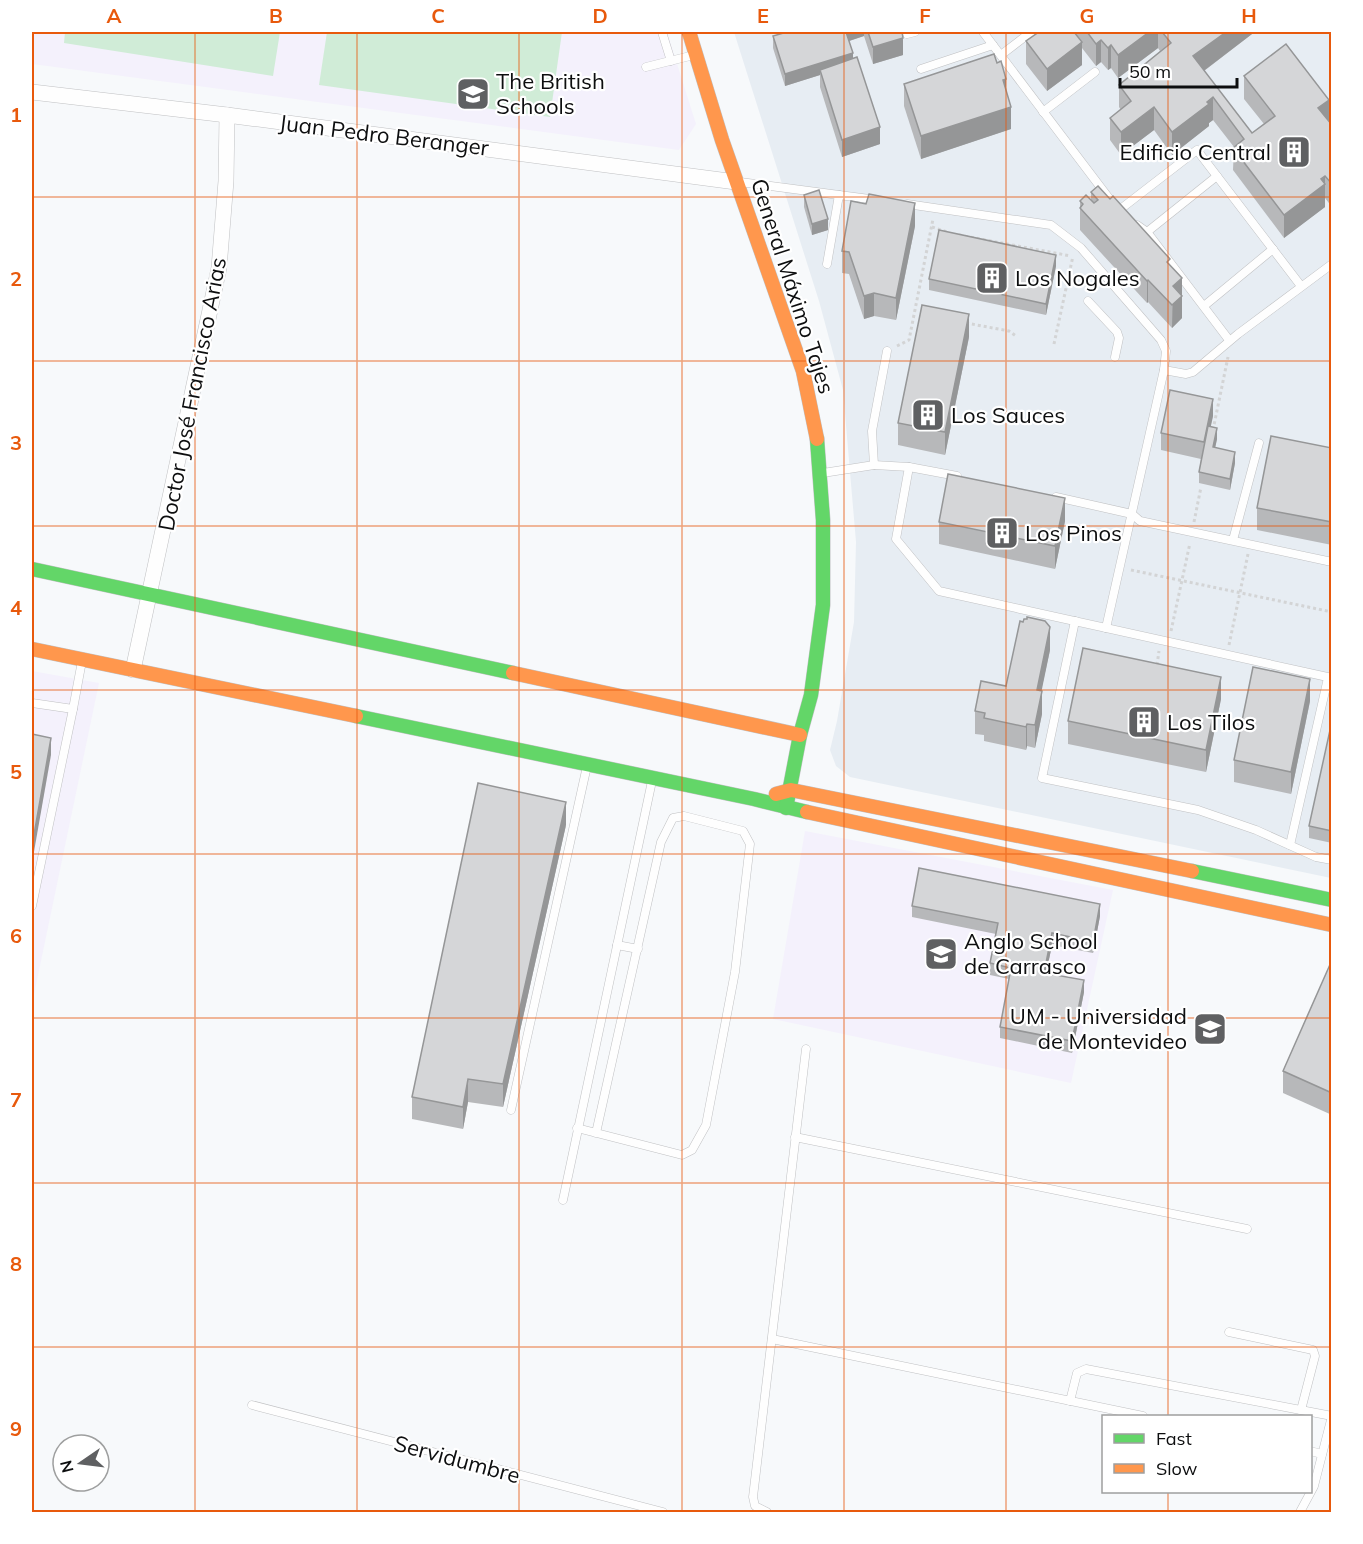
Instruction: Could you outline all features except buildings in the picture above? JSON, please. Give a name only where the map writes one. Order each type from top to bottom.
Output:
[{"type":"street","name":"General Máximo Tajes","points":[[689,32],[736,182],[803,371],[817,438],[821,473],[823,605],[811,695],[800,735],[786,808]]},
{"type":"street","name":"Juan Pedro Beranger","points":[[32,92],[227,115],[736,182]]},
{"type":"street","name":"Doctor José Francisco Arias","points":[[133,670],[219,268],[226,181],[227,115]]},
{"type":"street","points":[[32,569],[800,735]]},
{"type":"street","points":[[32,649],[754,800],[1332,925]]},
{"type":"street","points":[[754,800],[791,790],[1332,900]]},
{"type":"lane","points":[[662,32],[671,61]]},
{"type":"lane","points":[[983,32],[1120,213],[1197,150],[1301,286]]},
{"type":"lane","points":[[1001,55],[1032,32]]},
{"type":"lane","points":[[921,69],[993,45]]},
{"type":"lane","points":[[646,67],[696,54]]},
{"type":"lane","points":[[1043,112],[1095,72]]},
{"type":"lane","points":[[1147,232],[1217,176]]},
{"type":"lane","points":[[736,182],[887,201]]},
{"type":"lane","points":[[827,264],[839,195]]},
{"type":"lane","points":[[898,203],[1051,225],[1081,249],[1161,340],[1166,351],[1164,370],[1106,628]]},
{"type":"lane","points":[[1131,221],[1147,232],[1229,340]]},
{"type":"lane","points":[[1204,306],[1273,249]]},
{"type":"lane","points":[[1164,370],[1186,374],[1193,372],[1229,340],[1332,264]]},
{"type":"lane","points":[[1088,301],[1117,332],[1119,338],[1115,357]]},
{"type":"lane","points":[[874,465],[872,431],[887,351]]},
{"type":"lane","points":[[1233,540],[1259,443]]},
{"type":"lane","points":[[821,473],[874,465],[909,467],[963,478]]},
{"type":"lane","points":[[909,467],[896,539],[939,591],[1330,678],[1290,845]]},
{"type":"lane","points":[[1047,495],[1132,514],[1140,521],[1332,562]]},
{"type":"lane","points":[[1075,621],[1042,778],[1198,810],[1256,830],[1316,857],[1332,860]]},
{"type":"lane","points":[[32,906],[83,659]]},
{"type":"lane","points":[[32,703],[73,709]]},
{"type":"lane","points":[[511,1110],[587,765]]},
{"type":"lane","points":[[562,1200],[652,779]]},
{"type":"lane","points":[[577,1128],[596,1133],[682,1155],[692,1150],[706,1125],[735,972],[750,844],[743,831],[684,816],[673,818],[661,842],[596,1133]]},
{"type":"lane","points":[[617,945],[638,949]]},
{"type":"lane","points":[[767,1512],[755,1506],[753,1497],[806,1049]]},
{"type":"lane","points":[[795,1137],[1247,1229]]},
{"type":"lane","points":[[1229,1332],[1313,1350],[1315,1356],[1301,1410]]},
{"type":"lane","points":[[772,1340],[1138,1415]]},
{"type":"lane","points":[[1070,1401],[1077,1373],[1086,1370],[1332,1416],[1312,1490]]},
{"type":"lane","name":"Servidumbre","points":[[252,1405],[663,1512]]},
{"type":"lane","points":[[1312,1451],[1322,1454]]},
{"type":"lane","points":[[1300,1512],[1310,1493]]},
{"type":"path","points":[[887,351],[909,340],[934,208]]},
{"type":"path","points":[[932,226],[948,232]]},
{"type":"path","points":[[959,235],[1072,256]]},
{"type":"path","points":[[1054,344],[1072,256],[1081,249]]},
{"type":"path","points":[[957,321],[1009,331],[1016,336]]},
{"type":"path","points":[[1212,438],[1229,354],[1229,340]]},
{"type":"path","points":[[1155,674],[1162,640],[1172,629],[1201,487]]},
{"type":"path","points":[[1227,656],[1250,544]]},
{"type":"path","points":[[1119,568],[1332,612]]},
{"type":"shaded area","name":"The British Schools","points":[[32,32],[667,32],[696,124],[679,150],[32,64]]},
{"type":"shaded area","points":[[734,32],[1331,32],[1331,878],[850,777],[836,766],[830,750],[854,622],[856,542],[843,390],[819,301]]},
{"type":"shaded area","points":[[32,671],[99,683],[32,1004]]},
{"type":"shaded area","name":"Anglo School de Carrasco","points":[[805,831],[1113,890],[1071,1083],[773,1019]]},
{"type":"green space","points":[[65,32],[280,32],[273,76],[64,43]]},
{"type":"green space","points":[[327,32],[562,32],[550,117],[319,85]]},
{"type":"traffic: fast","points":[[786,808],[800,735],[811,695],[823,605],[823,520],[817,439]]},
{"type":"traffic: fast","points":[[32,569],[513,673]]},
{"type":"traffic: fast","points":[[356,716],[807,812]]},
{"type":"traffic: fast","points":[[1192,871],[1332,900]]},
{"type":"traffic: slow","points":[[689,32],[722,140],[803,371],[817,439]]},
{"type":"traffic: slow","points":[[32,649],[356,716]]},
{"type":"traffic: slow","points":[[513,673],[800,735]]},
{"type":"traffic: slow","points":[[776,794],[791,790],[1192,871]]},
{"type":"traffic: slow","points":[[807,812],[1332,925]]},
{"type":"place","name":"The British Schools","points":[[473,94]]},
{"type":"place","name":"Edificio Central","points":[[1294,152]]},
{"type":"place","name":"Los Nogales","points":[[992,278]]},
{"type":"place","name":"Los Sauces","points":[[928,415]]},
{"type":"place","name":"Los Pinos","points":[[1002,533]]},
{"type":"place","name":"Los Tilos","points":[[1144,722]]},
{"type":"place","name":"Anglo School de Carrasco","points":[[941,954]]},
{"type":"place","name":"UM - Universidad de Montevideo","points":[[1210,1029]]}]
